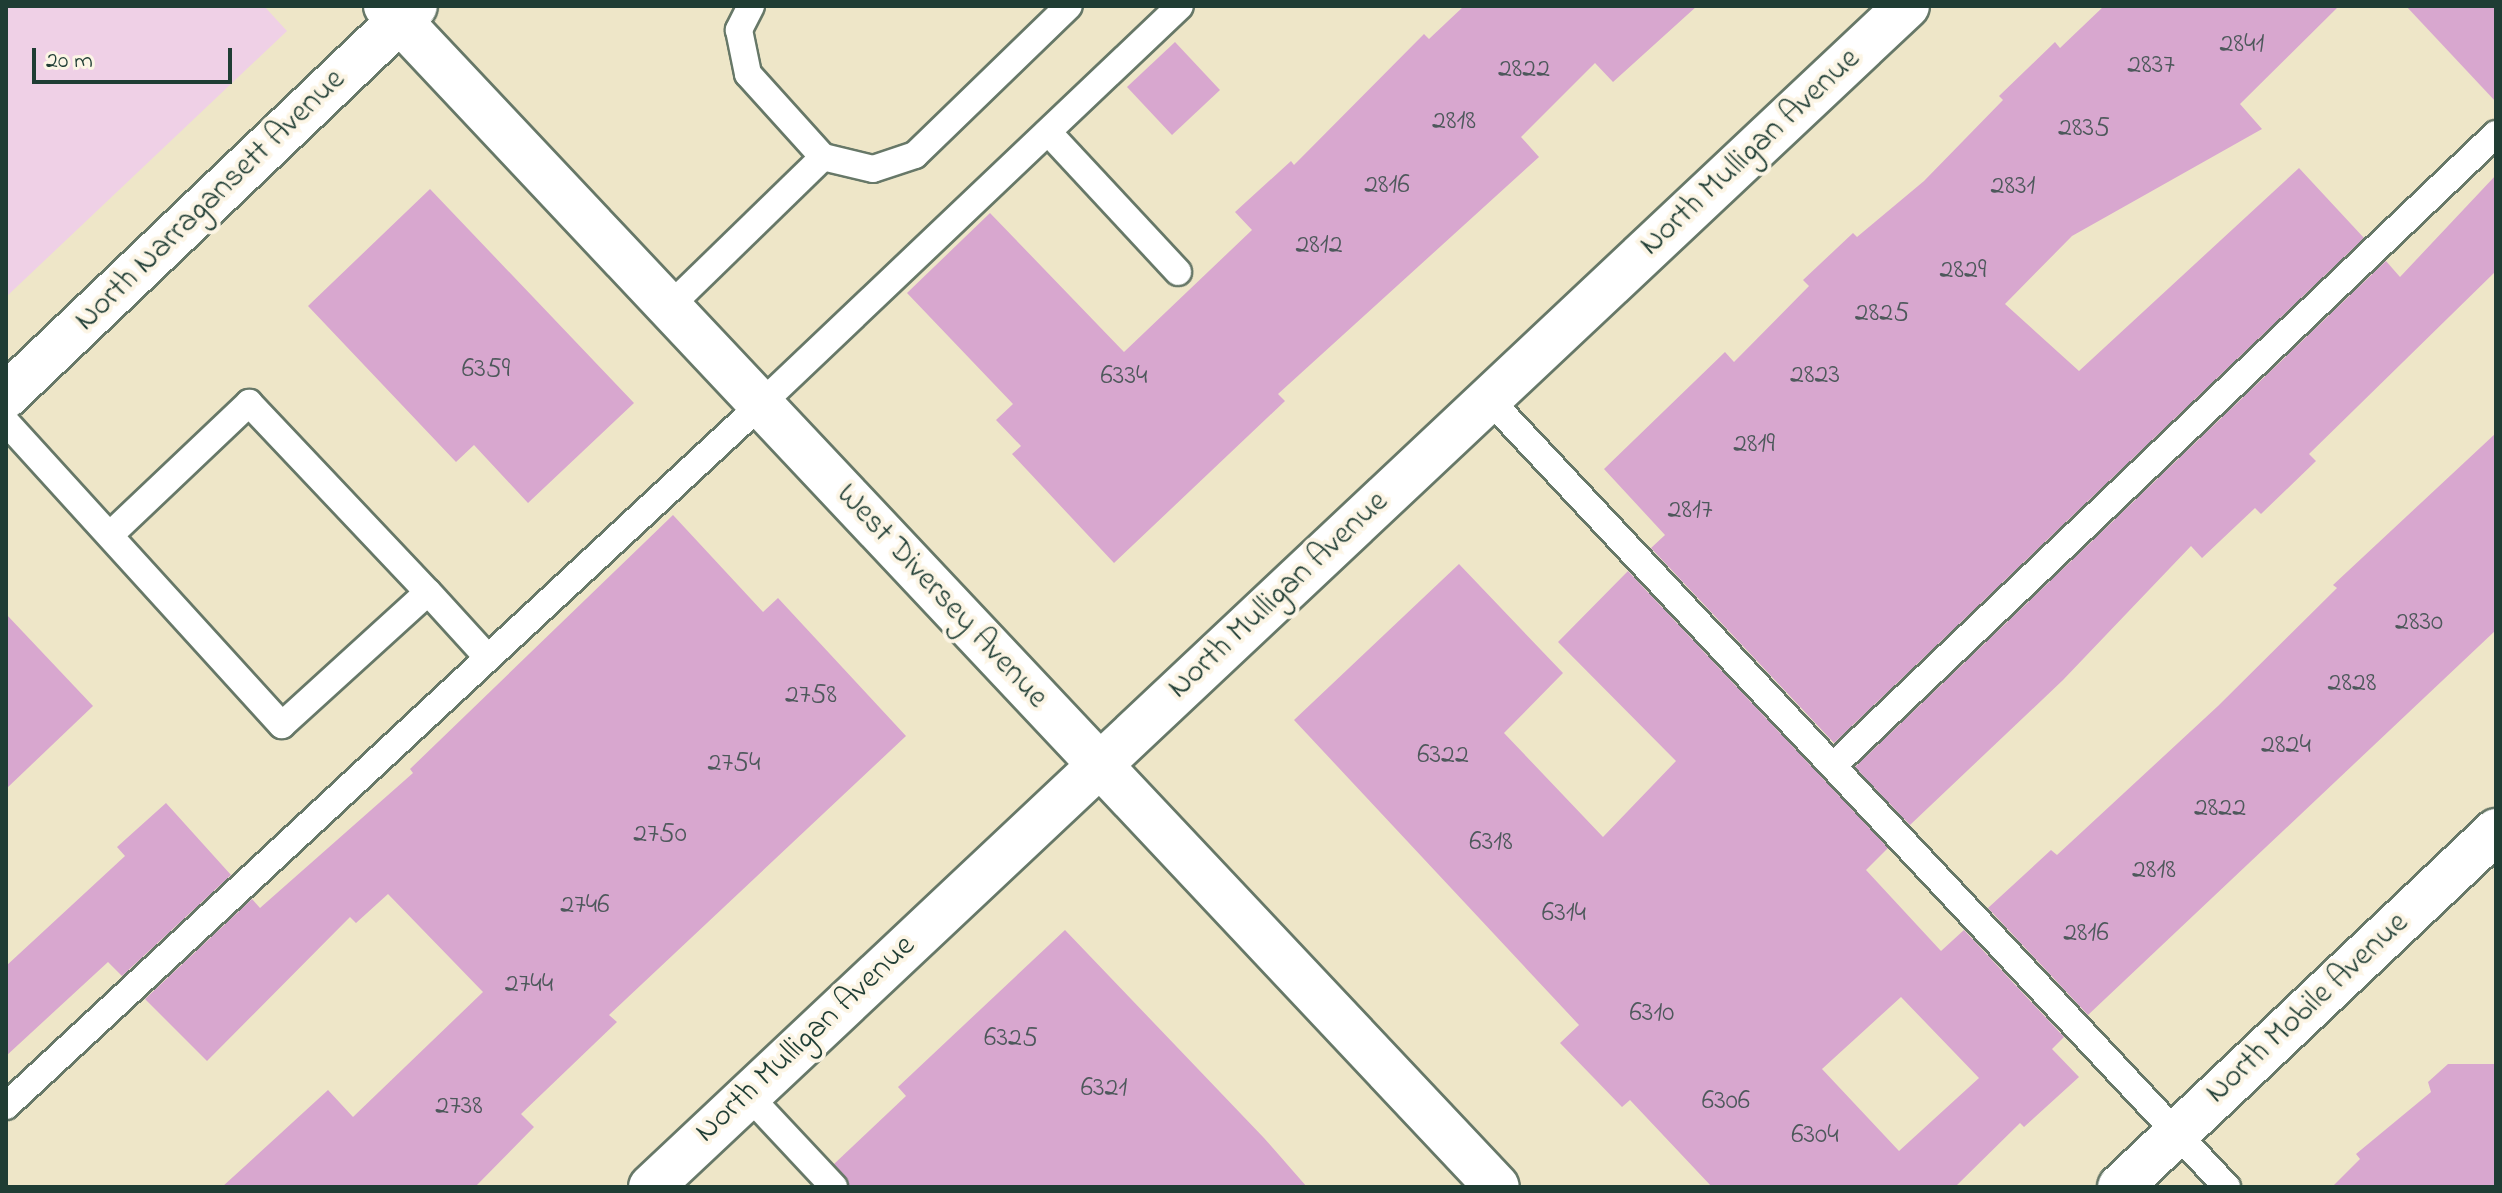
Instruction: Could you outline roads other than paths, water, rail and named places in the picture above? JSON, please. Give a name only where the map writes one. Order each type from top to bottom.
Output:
[{"type":"street","name":"North Mulligan Avenue","points":[[651,1187],[1907,6]]},
{"type":"street","name":"West Diversey Avenue","points":[[400,11],[760,405],[1497,1187]]},
{"type":"street","name":"North Narragansett Avenue","points":[[6,396],[400,11]]},
{"type":"street","name":"North Mobile Avenue","points":[[2120,1187],[2496,831]]},
{"type":"lane","points":[[751,6],[739,30],[748,74],[823,157],[873,169],[915,155],[1069,6]]},
{"type":"lane","points":[[6,1106],[760,405],[1180,6]]},
{"type":"lane","points":[[1048,132],[1178,272]]},
{"type":"lane","points":[[1833,766],[2496,134]]},
{"type":"lane","points":[[669,307],[823,157]]},
{"type":"lane","points":[[1489,399],[2227,1187]]},
{"type":"lane","points":[[110,535],[249,403],[488,658]]},
{"type":"lane","points":[[6,422],[282,725],[428,592]]},
{"type":"lane","points":[[748,1095],[834,1187]]}]
